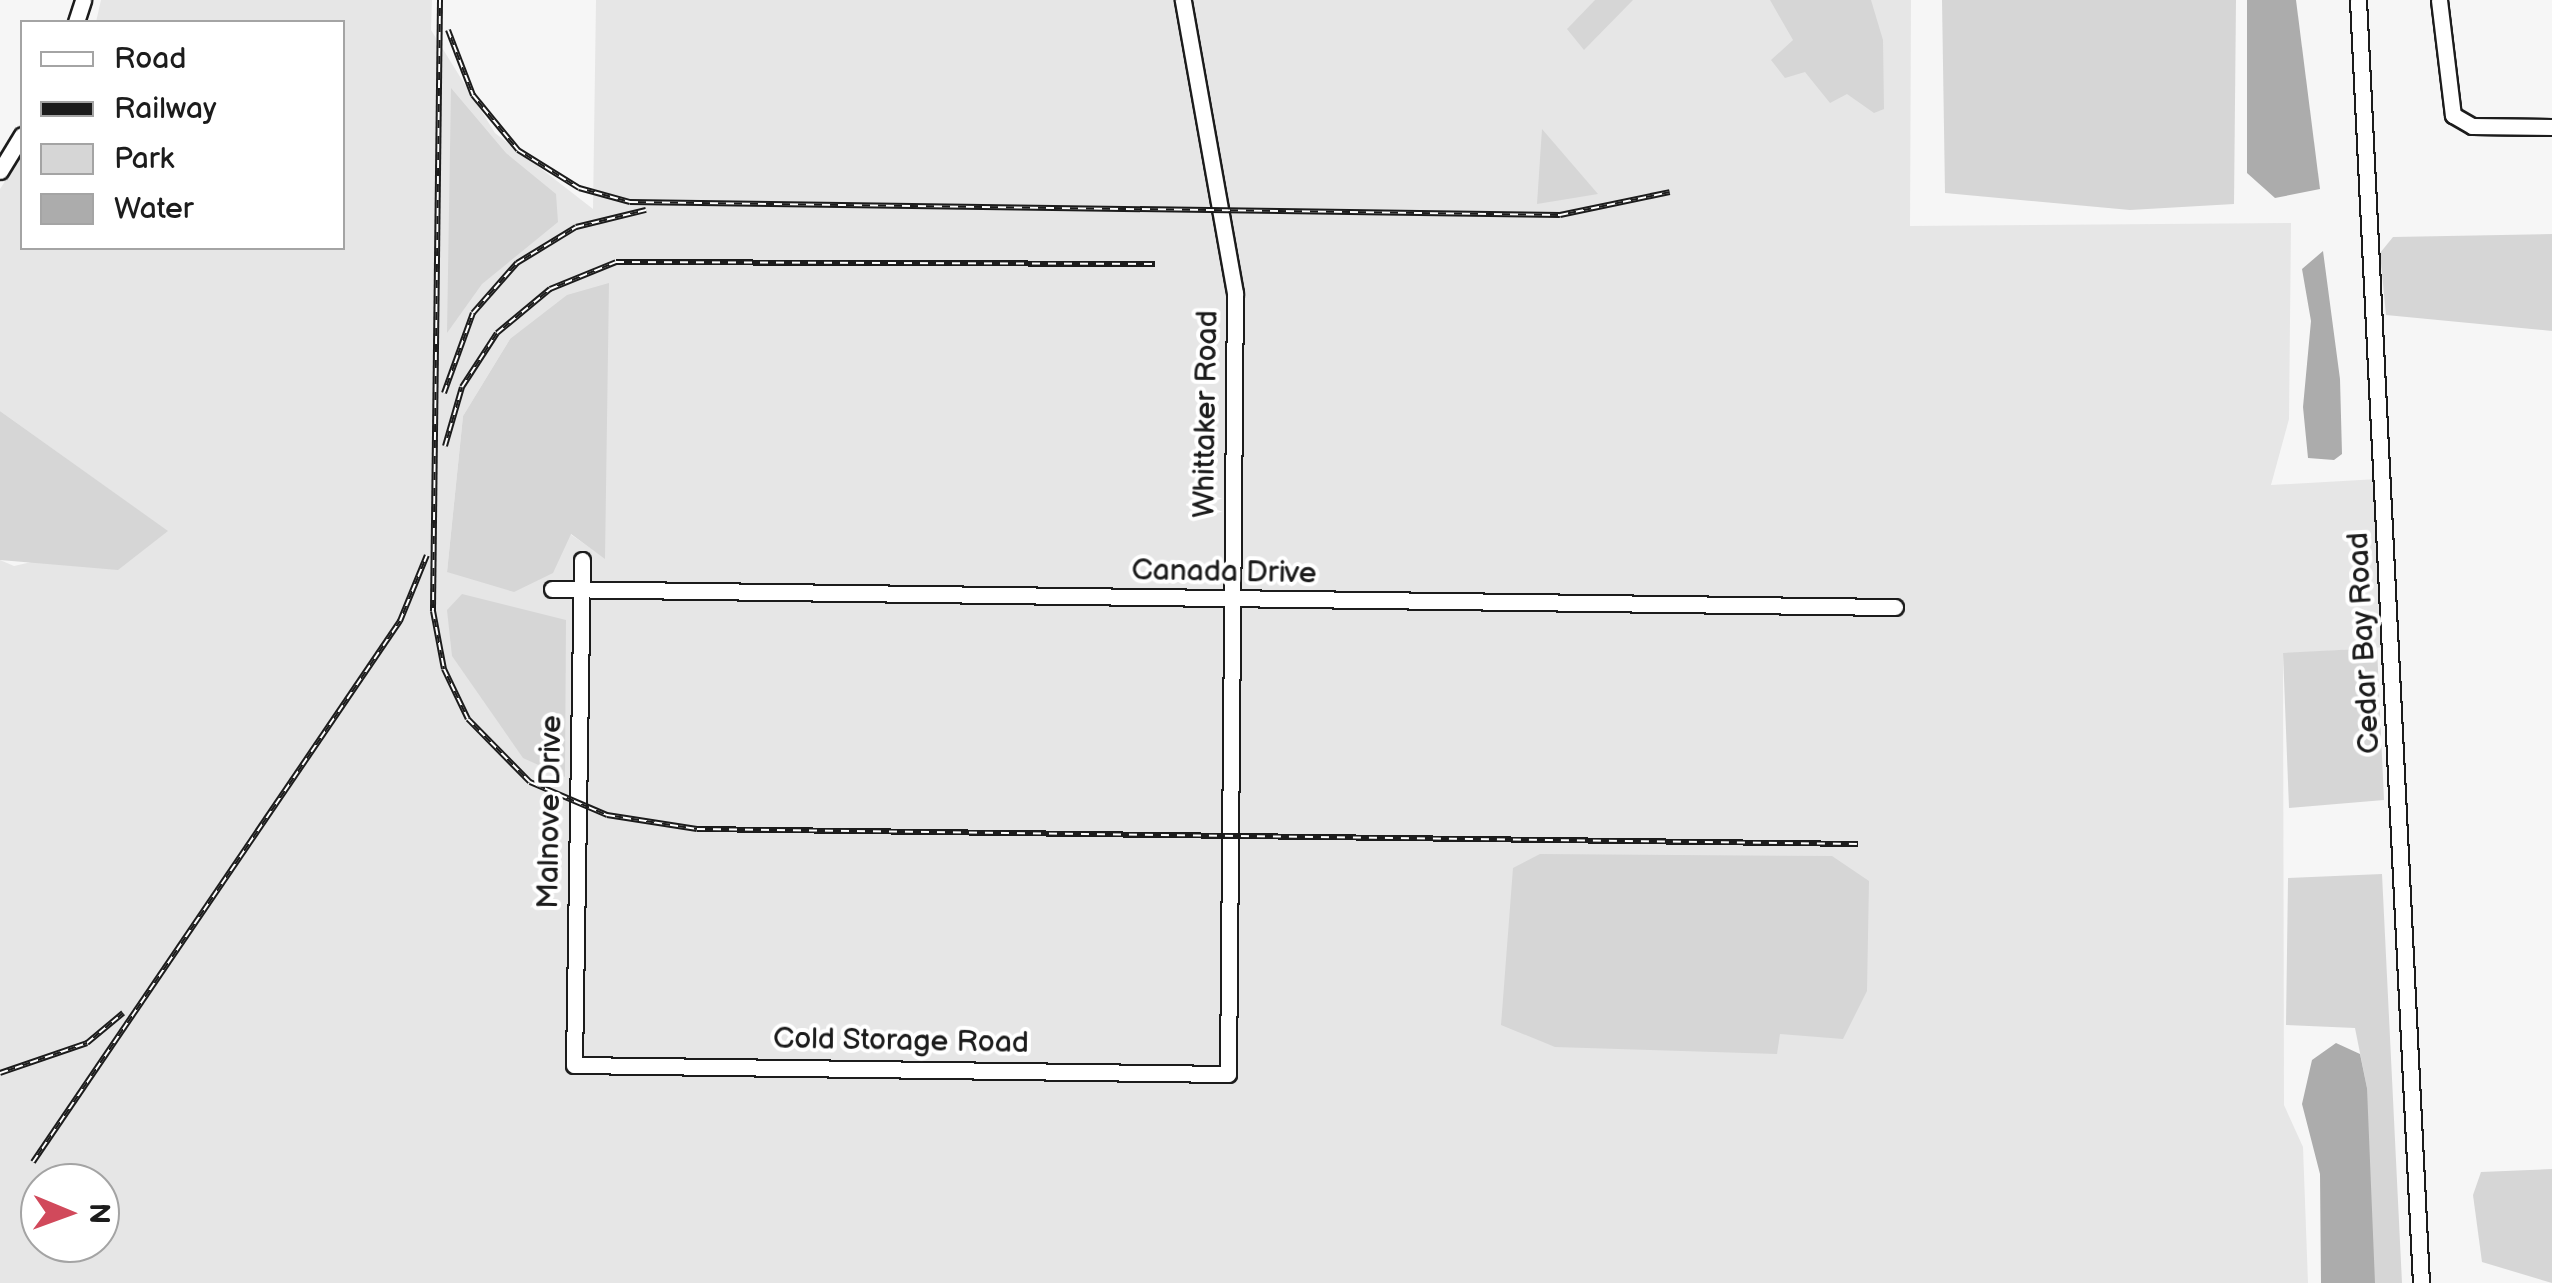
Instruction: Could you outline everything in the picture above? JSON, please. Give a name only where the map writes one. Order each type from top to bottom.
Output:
[{"type":"street","name":"Whittaker Road","points":[[1183,0],[1233,255],[1228,1074]]},
{"type":"street","name":"Cedar Bay Road","points":[[2358,0],[2421,1283]]},
{"type":"street","points":[[2438,0],[2453,115],[2472,126],[2552,128]]},
{"type":"street","points":[[0,172],[20,138]]},
{"type":"street","name":"Malnove Drive","points":[[574,1065],[582,560]]},
{"type":"street","name":"Canada Drive","points":[[552,590],[1895,607]]},
{"type":"street","name":"Cold Storage Road","points":[[574,1065],[1228,1074]]},
{"type":"shaded area","points":[[101,0],[432,0],[431,30],[495,133],[593,209],[596,0],[1911,0],[1910,226],[2291,223],[2289,419],[2271,485],[2378,479],[2387,647],[2283,654],[2284,1105],[2303,1147],[2308,1283],[0,1283],[0,560],[14,566],[167,531],[0,411],[0,189],[20,158],[20,250],[345,250],[345,20],[96,20]],"holes":[[[510,339],[605,558],[570,534],[447,572],[463,416]]]},
{"type":"green space","points":[[1595,0],[1633,0],[1584,50],[1567,29]]},
{"type":"green space","points":[[1770,0],[1871,0],[1883,40],[1884,109],[1874,113],[1847,94],[1830,103],[1805,72],[1785,78],[1771,60],[1793,40]]},
{"type":"green space","points":[[1942,0],[2236,0],[2234,204],[2130,210],[1945,193]]},
{"type":"green space","points":[[451,88],[506,153],[556,194],[558,222],[482,284],[447,333]]},
{"type":"green space","points":[[1542,129],[1598,194],[1537,204]]},
{"type":"green space","points":[[2552,234],[2552,331],[2386,315],[2380,253],[2393,237]]},
{"type":"green space","points":[[609,283],[605,559],[571,534],[553,573],[514,592],[447,572],[463,416],[510,339],[567,295]]},
{"type":"green space","points":[[0,411],[168,531],[118,570],[0,560]]},
{"type":"green space","points":[[462,594],[566,620],[565,777],[523,758],[452,656],[447,610]]},
{"type":"green space","points":[[2377,648],[2384,800],[2289,808],[2283,653]]},
{"type":"green space","points":[[1540,854],[1832,856],[1869,881],[1867,991],[1843,1039],[1780,1034],[1777,1054],[1555,1047],[1501,1025],[1513,868]]},
{"type":"green space","points":[[2382,874],[2402,1283],[2375,1283],[2367,1246],[2367,1088],[2355,1028],[2286,1025],[2288,878]]},
{"type":"green space","points":[[2552,1169],[2552,1283],[2482,1262],[2473,1195],[2481,1172]]},
{"type":"water","points":[[2247,0],[2296,0],[2320,189],[2275,198],[2247,173]]},
{"type":"water","points":[[2323,251],[2340,379],[2342,454],[2334,460],[2308,458],[2303,407],[2311,321],[2302,269]]},
{"type":"water","points":[[2336,1043],[2360,1054],[2367,1088],[2375,1283],[2321,1283],[2320,1174],[2302,1104],[2312,1060]]},
{"type":"railway","points":[[440,0],[433,611],[444,669],[468,719],[530,782],[607,815],[697,829],[1858,844]]},
{"type":"railway","points":[[448,30],[473,95],[518,150],[579,188],[630,202],[1560,215],[1670,192]]},
{"type":"railway","points":[[444,393],[473,313],[517,263],[576,227],[646,210]]},
{"type":"railway","points":[[445,446],[462,387],[497,333],[550,289],[616,262],[1155,264]]},
{"type":"railway","points":[[33,1162],[400,621],[427,555]]},
{"type":"railway","points":[[0,1073],[87,1043],[123,1013]]}]
